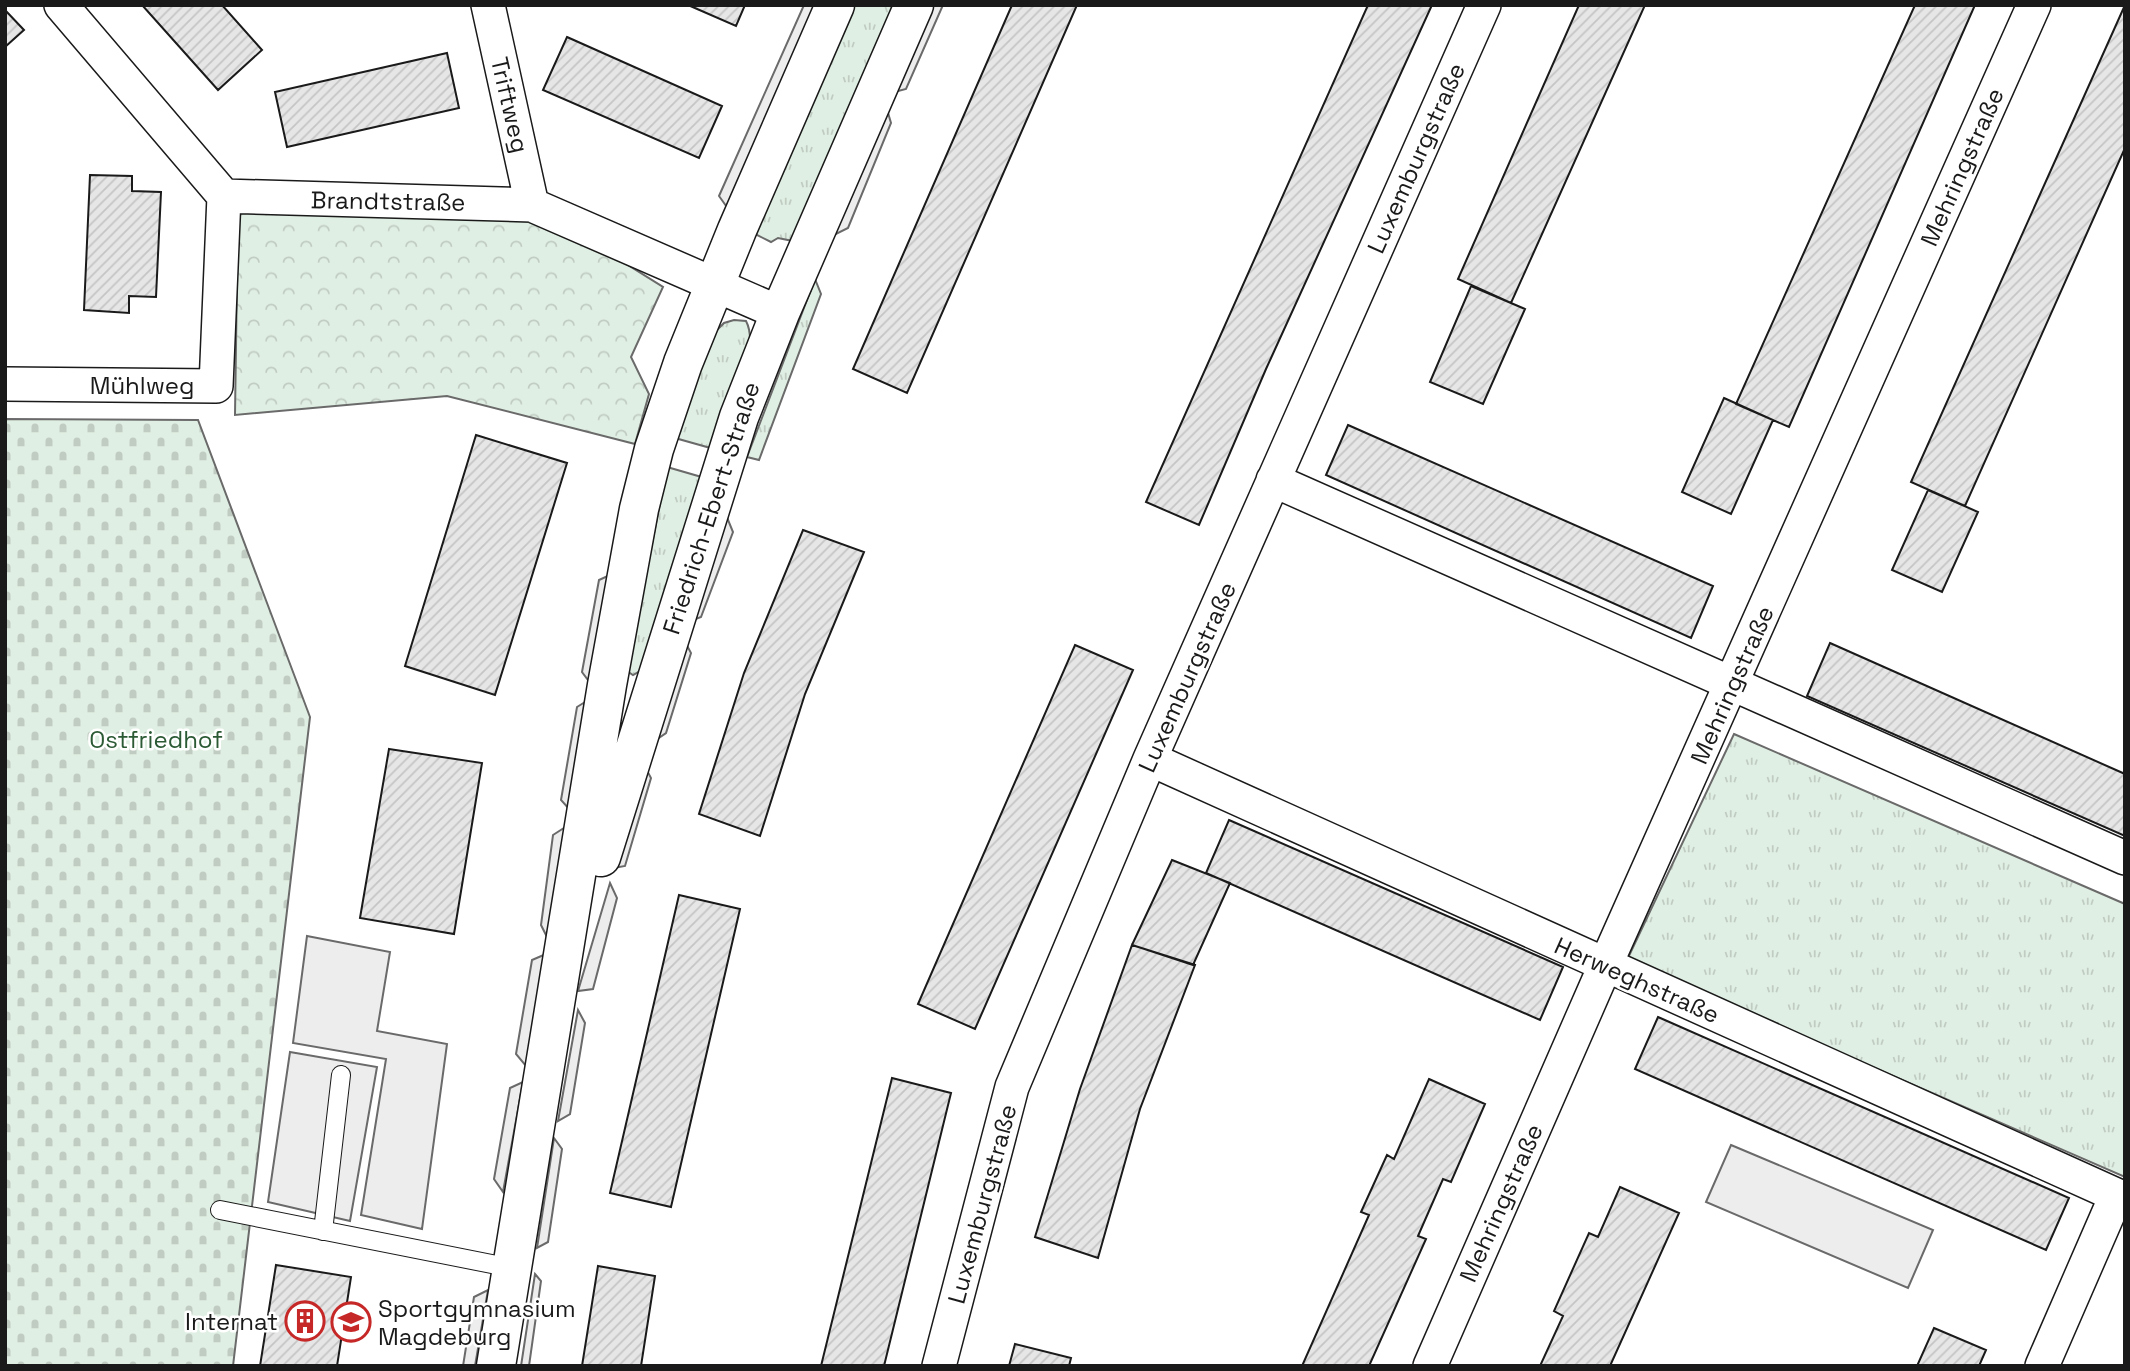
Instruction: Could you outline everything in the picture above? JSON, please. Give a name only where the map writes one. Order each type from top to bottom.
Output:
[{"type":"street","points":[[61,5],[224,196]]},
{"type":"street","name":"Triftweg","points":[[488,5],[532,205]]},
{"type":"street","name":"Friedrich-Ebert-Straße","points":[[496,1366],[607,685],[639,509],[654,449],[715,285],[835,5]]},
{"type":"street","name":"Friedrich-Ebert-Straße","points":[[553,1027],[618,794],[739,417],[780,313],[914,5]]},
{"type":"street","name":"Luxemburgstraße","points":[[939,1366],[1012,1087],[1150,760],[1484,5]]},
{"type":"street","name":"Mehringstraße","points":[[1430,1366],[1605,966],[2034,5]]},
{"type":"street","name":"Brandtstraße","points":[[224,196],[532,205],[780,313]]},
{"type":"street","name":"Mühlweg","points":[[5,384],[216,386],[224,196]]},
{"type":"street","points":[[1273,480],[2125,858]]},
{"type":"street","name":"Herweghstraße","points":[[1150,760],[2121,1198]]},
{"type":"street","points":[[2042,1366],[2121,1198]]},
{"type":"lane","points":[[323,1231],[341,1075]]},
{"type":"lane","points":[[220,1210],[512,1268]]},
{"type":"green space","points":[[853,5],[897,5],[793,241],[778,238],[771,242],[753,233]]},
{"type":"green space","points":[[532,205],[663,287],[631,357],[649,394],[635,444],[447,396],[235,415],[238,207]]},
{"type":"green space","points":[[815,279],[821,294],[759,460],[747,457]]},
{"type":"green space","points":[[746,321],[750,334],[749,349],[734,403],[714,449],[675,438],[714,333],[724,323]]},
{"type":"green space","name":"Ostfriedhof","points":[[5,419],[198,420],[310,717],[233,1366],[5,1366]]},
{"type":"green space","points":[[667,467],[705,478],[640,671],[633,675],[627,671]]},
{"type":"green space","points":[[1734,734],[2125,904],[2125,1177],[1627,960]]},
{"type":"shaded area","points":[[804,5],[820,5],[729,210],[719,196]]},
{"type":"shaded area","points":[[929,5],[943,5],[906,89],[887,94]]},
{"type":"shaded area","points":[[886,106],[891,123],[848,228],[830,237]]},
{"type":"shaded area","points":[[726,515],[733,532],[701,617],[688,622]]},
{"type":"shaded area","points":[[612,574],[591,684],[582,672],[599,580]]},
{"type":"shaded area","points":[[683,638],[691,653],[666,733],[647,746]]},
{"type":"shaded area","points":[[590,699],[570,810],[561,800],[577,707]]},
{"type":"shaded area","points":[[643,763],[651,778],[625,866],[614,868]]},
{"type":"shaded area","points":[[567,826],[548,939],[541,925],[553,835]]},
{"type":"shaded area","points":[[610,883],[617,898],[593,989],[578,991]]},
{"type":"shaded area","points":[[307,936],[390,952],[377,1031],[447,1044],[422,1229],[361,1215],[386,1059],[293,1043]]},
{"type":"shaded area","points":[[546,954],[526,1066],[516,1054],[532,960]]},
{"type":"shaded area","points":[[578,1010],[585,1023],[570,1114],[558,1121]]},
{"type":"shaded area","points":[[290,1052],[377,1067],[350,1221],[268,1202]]},
{"type":"shaded area","points":[[523,1082],[503,1192],[494,1179],[510,1088]]},
{"type":"shaded area","points":[[554,1138],[562,1149],[548,1242],[537,1248]]},
{"type":"shaded area","points":[[1731,1145],[1933,1230],[1908,1288],[1706,1202]]},
{"type":"shaded area","points":[[535,1274],[541,1281],[529,1366],[521,1366]]},
{"type":"shaded area","points":[[488,1290],[475,1366],[463,1366],[474,1297]]},
{"type":"building","points":[[142,5],[222,5],[262,50],[218,90]]},
{"type":"building","points":[[688,5],[745,5],[736,26]]},
{"type":"building","points":[[1012,5],[1077,5],[907,393],[853,369]]},
{"type":"building","points":[[1368,5],[1432,5],[1266,369],[1199,525],[1146,502]]},
{"type":"building","points":[[1579,5],[1645,5],[1511,303],[1458,279]]},
{"type":"building","points":[[1915,5],[1975,5],[1789,427],[1736,404]]},
{"type":"building","points":[[2125,5],[2125,148],[1965,506],[1911,482]]},
{"type":"building","points":[[5,10],[24,30],[5,47]]},
{"type":"building","points":[[567,37],[722,106],[699,158],[543,90]]},
{"type":"building","points":[[447,53],[459,108],[287,147],[275,92]]},
{"type":"building","points":[[90,175],[132,176],[132,191],[161,192],[156,297],[129,296],[129,313],[84,310]]},
{"type":"building","points":[[1471,286],[1525,309],[1483,404],[1430,382]]},
{"type":"building","points":[[1724,398],[1773,420],[1731,514],[1682,492]]},
{"type":"building","points":[[1348,425],[1713,586],[1691,638],[1326,475]]},
{"type":"building","points":[[476,435],[567,463],[495,695],[405,666]]},
{"type":"building","points":[[1928,490],[1978,512],[1942,592],[1892,570]]},
{"type":"building","points":[[803,530],[864,552],[805,694],[760,836],[699,814],[744,673]]},
{"type":"building","points":[[1830,643],[2125,774],[2125,836],[1807,696]]},
{"type":"building","points":[[1075,645],[1133,670],[975,1029],[918,1004]]},
{"type":"building","points":[[389,749],[482,763],[454,934],[360,918]]},
{"type":"building","points":[[1229,820],[1563,967],[1540,1020],[1206,873]]},
{"type":"building","points":[[1172,860],[1230,883],[1193,965],[1132,945]]},
{"type":"building","points":[[679,895],[740,909],[671,1207],[610,1193]]},
{"type":"building","points":[[1132,945],[1195,965],[1140,1109],[1098,1258],[1035,1237],[1080,1089]]},
{"type":"building","points":[[1658,1017],[2069,1198],[2046,1250],[1635,1069]]},
{"type":"building","points":[[892,1078],[951,1093],[884,1366],[821,1366]]},
{"type":"building","points":[[1429,1079],[1485,1104],[1451,1182],[1443,1179],[1418,1236],[1426,1239],[1369,1366],[1302,1366],[1369,1215],[1361,1212],[1387,1155],[1394,1159]]},
{"type":"building","points":[[1620,1187],[1679,1213],[1610,1366],[1540,1366],[1563,1316],[1554,1311],[1589,1233],[1598,1237]]},
{"type":"building","name":"Internat","points":[[276,1265],[351,1277],[337,1366],[260,1366]]},
{"type":"building","points":[[598,1266],[655,1276],[641,1366],[582,1366]]},
{"type":"building","points":[[1934,1328],[1986,1350],[1979,1366],[1917,1366]]},
{"type":"building","points":[[1015,1344],[1071,1358],[1069,1366],[1009,1366]]},
{"type":"place","name":"Internat","points":[[305,1321]]},
{"type":"place","name":"Sportgymnasium Magdeburg","points":[[351,1322]]}]
